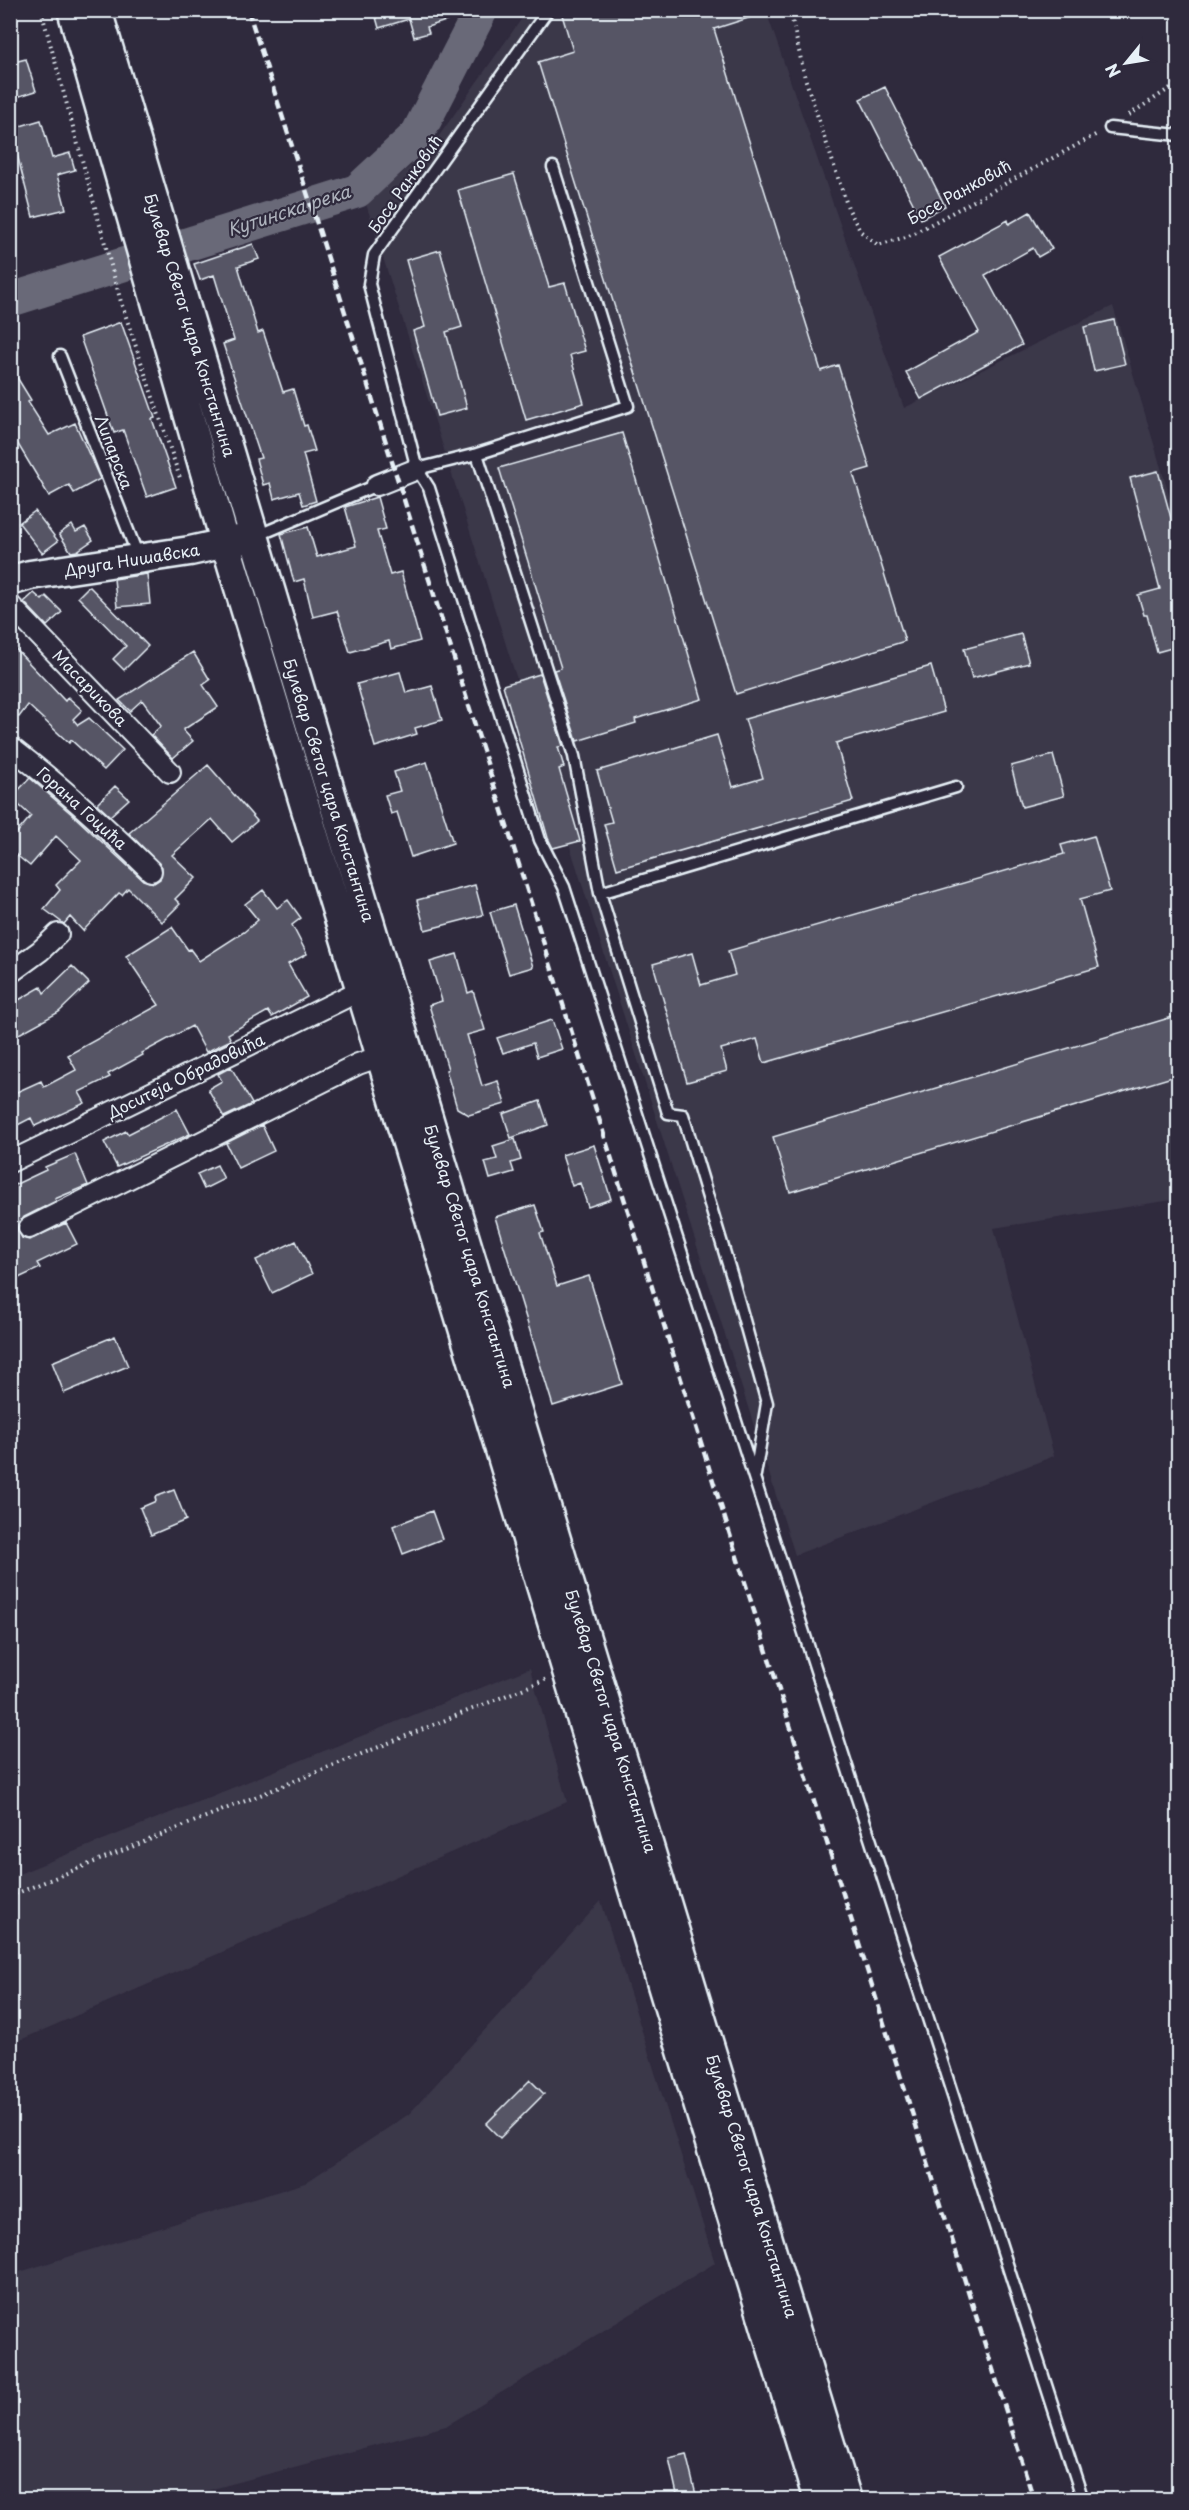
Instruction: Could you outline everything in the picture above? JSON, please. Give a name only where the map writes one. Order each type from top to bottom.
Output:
[{"type":"main road","name":"Булевар Светог цара Константина","points":[[72,10],[144,214],[166,289],[226,545],[818,2499]]},
{"type":"main road","name":"Булевар Светог цара Константина","points":[[97,10],[144,214]]},
{"type":"main road","name":"Булевар Светог цара Константина","points":[[166,289],[254,537],[847,2499]]},
{"type":"main road","name":"Друга Нишавска","points":[[10,581],[30,575],[226,545],[254,537]]},
{"type":"street","points":[[377,485],[417,469]]},
{"type":"street","name":"Масарикова","points":[[10,605],[170,772]]},
{"type":"street","name":"Горана Гоцића","points":[[10,747],[45,774],[116,836],[151,871]]},
{"type":"street","points":[[10,973],[40,951],[58,934]]},
{"type":"street","name":"Доситеја Обрадовића","points":[[10,1162],[361,990]]},
{"type":"street","points":[[29,1228],[358,1064],[381,1056]]},
{"type":"lane","name":"Босе Ранковић","points":[[548,10],[374,255],[369,284],[417,469],[429,488],[540,840],[564,886],[1083,2499]]},
{"type":"lane","points":[[1110,128],[1179,135]]},
{"type":"lane","points":[[417,469],[477,454],[628,406],[553,167]]},
{"type":"lane","name":"Липарска","points":[[60,356],[139,559]]},
{"type":"lane","points":[[477,454],[574,756],[600,893],[668,1113],[683,1115],[732,1276],[766,1403],[754,1479]]},
{"type":"lane","points":[[254,537],[377,485]]},
{"type":"lane","points":[[600,893],[956,787]]},
{"type":"path","points":[[41,10],[121,303]]},
{"type":"path","name":"Босе Ранковић","points":[[790,10],[805,78],[848,208],[860,231],[878,245],[909,236],[1110,128],[1179,83]]},
{"type":"path","points":[[10,1896],[568,1671]]},
{"type":"shaded area","points":[[527,11],[766,11],[904,408],[1113,306],[1178,525],[1178,1199],[994,1228],[1054,1456],[795,1555],[366,204],[429,150]]},
{"type":"shaded area","points":[[530,1668],[567,1802],[11,2044],[11,1877]]},
{"type":"shaded area","points":[[601,1901],[715,2263],[446,2426],[172,2500],[11,2499],[10,2275],[305,2183],[409,2114]]},
{"type":"building","points":[[374,10],[468,10],[468,14],[427,27],[429,33],[414,37],[409,19],[379,28]]},
{"type":"building","points":[[577,10],[760,10],[761,14],[714,29],[821,371],[838,365],[870,468],[853,473],[905,641],[736,694],[538,62],[573,51],[562,15]]},
{"type":"building","points":[[26,59],[36,91],[10,99],[10,63]]},
{"type":"building","points":[[885,87],[945,206],[921,219],[860,99]]},
{"type":"building","points":[[41,120],[52,158],[70,153],[75,170],[57,175],[66,209],[33,217],[17,154],[10,155],[10,129]]},
{"type":"building","points":[[514,174],[549,287],[565,283],[585,351],[570,355],[584,403],[526,420],[458,190]]},
{"type":"building","points":[[1030,212],[1052,249],[1038,257],[1033,248],[985,275],[1022,345],[921,399],[906,372],[979,332],[939,257],[1008,220],[1009,224]]},
{"type":"building","points":[[253,244],[259,259],[238,266],[258,333],[263,331],[283,392],[293,389],[304,426],[307,425],[315,451],[303,454],[316,501],[303,505],[299,492],[274,499],[270,483],[263,485],[256,459],[261,458],[223,344],[234,340],[214,275],[200,280],[194,264]]},
{"type":"building","points":[[440,250],[462,327],[446,332],[467,408],[437,416],[413,331],[425,327],[406,260]]},
{"type":"building","points":[[1114,320],[1125,364],[1094,371],[1084,327]]},
{"type":"building","points":[[121,322],[155,418],[152,419],[176,487],[147,497],[123,430],[114,433],[80,337]]},
{"type":"building","points":[[10,366],[31,400],[28,402],[49,435],[75,423],[100,479],[74,493],[69,485],[49,496],[10,431]]},
{"type":"building","points":[[622,433],[702,699],[635,719],[636,723],[577,741],[554,670],[561,668],[499,468]]},
{"type":"building","points":[[1158,471],[1179,547],[1179,646],[1157,652],[1147,615],[1144,615],[1138,595],[1160,589],[1130,478]]},
{"type":"building","points":[[377,497],[386,529],[377,531],[390,575],[401,572],[420,641],[391,649],[389,641],[350,652],[337,611],[313,617],[304,579],[294,582],[281,534],[308,527],[317,557],[356,546],[345,507]]},
{"type":"building","points":[[35,511],[58,541],[42,553],[19,523]]},
{"type":"building","points":[[72,525],[76,532],[85,527],[93,540],[77,551],[71,552],[59,534]]},
{"type":"building","points":[[147,574],[150,604],[117,607],[114,579]]},
{"type":"building","points":[[89,586],[148,646],[124,670],[113,659],[126,646],[78,597]]},
{"type":"building","points":[[34,593],[42,600],[46,596],[62,612],[47,626],[24,602]]},
{"type":"building","points":[[1021,634],[1029,663],[972,678],[964,649]]},
{"type":"building","points":[[10,643],[65,701],[68,697],[82,710],[73,719],[78,725],[89,718],[123,750],[104,770],[71,740],[69,743],[28,705],[19,717],[10,710]]},
{"type":"building","points":[[193,652],[210,680],[203,685],[218,707],[183,730],[193,741],[173,758],[151,735],[161,726],[142,700],[130,711],[119,700]]},
{"type":"building","points":[[931,666],[944,712],[836,743],[853,801],[617,869],[604,824],[612,822],[597,771],[717,735],[733,787],[763,778],[745,719]]},
{"type":"building","points":[[400,672],[406,693],[432,686],[442,720],[415,728],[417,734],[375,747],[357,684]]},
{"type":"building","points":[[540,674],[563,746],[558,747],[564,767],[559,769],[580,841],[553,848],[548,838],[503,685]]},
{"type":"building","points":[[1053,755],[1064,796],[1022,807],[1011,766]]},
{"type":"building","points":[[427,762],[453,843],[411,857],[397,812],[391,814],[385,795],[400,791],[394,772]]},
{"type":"building","points":[[208,765],[257,821],[232,842],[212,819],[172,855],[196,878],[175,899],[180,904],[162,922],[128,888],[122,895],[119,893],[83,931],[70,917],[64,924],[44,909],[60,890],[56,885],[81,860],[56,836],[30,866],[10,850],[10,841],[31,816],[11,798],[30,778],[143,880],[154,883],[160,879],[162,867],[129,833]]},
{"type":"building","points":[[115,786],[129,799],[110,816],[97,804]]},
{"type":"building","points":[[1094,836],[1110,891],[1080,899],[1099,967],[764,1063],[757,1039],[721,1049],[727,1071],[687,1082],[653,964],[692,953],[701,985],[735,975],[728,951],[1064,854],[1061,845]]},
{"type":"building","points":[[475,885],[483,915],[425,930],[417,900]]},
{"type":"building","points":[[263,890],[277,908],[288,900],[301,918],[292,925],[307,954],[288,964],[307,997],[272,1017],[268,1011],[228,1034],[231,1040],[206,1052],[192,1026],[108,1074],[110,1077],[79,1092],[85,1103],[35,1126],[31,1118],[10,1129],[10,1095],[41,1081],[44,1087],[76,1070],[68,1055],[159,1005],[126,956],[172,927],[199,961],[244,932],[258,920],[245,904]]},
{"type":"building","points":[[514,905],[533,967],[509,974],[490,912]]},
{"type":"building","points":[[457,954],[468,993],[473,991],[485,1030],[467,1035],[482,1086],[498,1081],[505,1104],[469,1115],[457,1108],[429,1005],[442,1001],[430,962]]},
{"type":"building","points":[[72,966],[89,983],[59,1012],[10,1039],[10,1005],[41,987],[44,993]]},
{"type":"building","points":[[1179,1015],[1179,1075],[790,1192],[773,1137]]},
{"type":"building","points":[[552,1020],[562,1049],[537,1057],[533,1043],[503,1053],[497,1038]]},
{"type":"building","points":[[231,1067],[252,1104],[224,1117],[208,1089],[222,1081],[218,1074]]},
{"type":"building","points":[[540,1101],[548,1125],[511,1138],[503,1114]]},
{"type":"building","points":[[177,1109],[190,1134],[117,1167],[104,1142],[126,1131],[128,1134]]},
{"type":"building","points":[[262,1125],[274,1151],[238,1168],[226,1143]]},
{"type":"building","points":[[515,1139],[521,1160],[511,1163],[514,1172],[490,1179],[485,1162],[497,1159],[493,1146]]},
{"type":"building","points":[[594,1145],[611,1199],[588,1207],[580,1183],[572,1186],[562,1155]]},
{"type":"building","points":[[75,1154],[88,1185],[55,1199],[56,1201],[24,1217],[17,1228],[22,1238],[29,1240],[66,1223],[77,1244],[37,1263],[40,1268],[10,1282],[10,1187],[46,1170],[45,1167]]},
{"type":"building","points":[[217,1165],[224,1179],[204,1189],[197,1174]]},
{"type":"building","points":[[535,1205],[544,1232],[540,1233],[557,1286],[589,1276],[622,1384],[553,1406],[495,1217]]},
{"type":"building","points":[[296,1241],[312,1274],[272,1293],[256,1260]]},
{"type":"building","points":[[115,1336],[128,1366],[64,1393],[52,1362]]},
{"type":"building","points":[[174,1490],[186,1520],[151,1535],[140,1508],[156,1501],[155,1497]]},
{"type":"building","points":[[432,1511],[442,1539],[403,1554],[393,1526]]},
{"type":"building","points":[[530,2080],[544,2094],[500,2138],[486,2124]]},
{"type":"building","points":[[686,2454],[697,2499],[678,2499],[669,2458]]},
{"type":"waterway","name":"Кутинска река","points":[[10,300],[357,191],[417,135],[481,10]]},
{"type":"railway","points":[[248,10],[1034,2500]]}]
